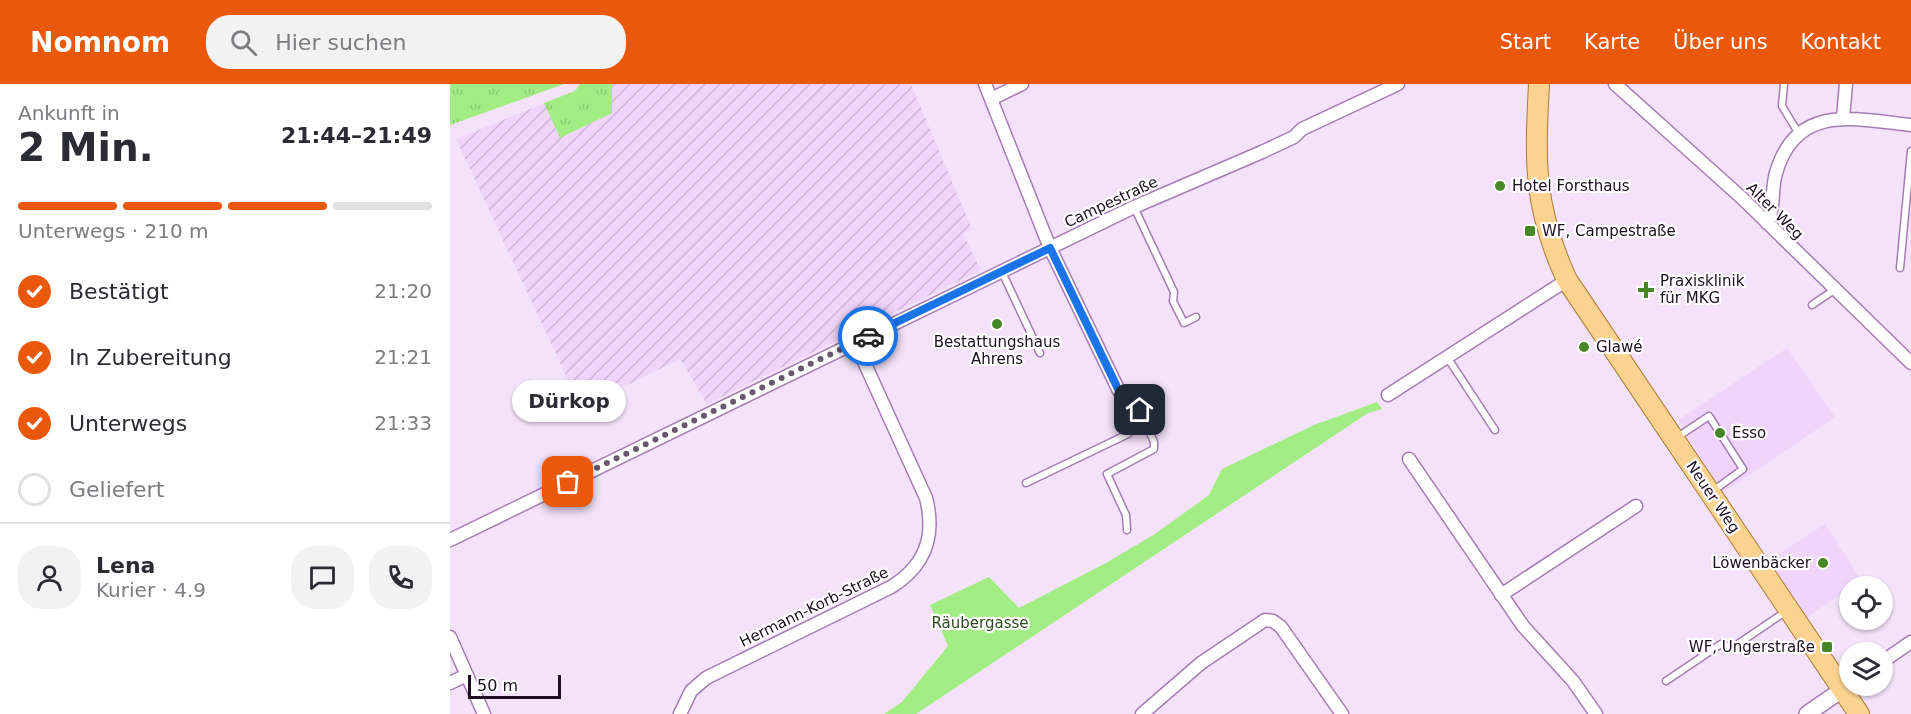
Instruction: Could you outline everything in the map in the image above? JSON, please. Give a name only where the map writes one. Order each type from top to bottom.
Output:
[{"type":"main road","name":"Neuer Weg","points":[[1539,84],[1535,160],[1539,200],[1567,280],[1788,610],[1839,678]]},
{"type":"main road","name":"Neuer Weg","points":[[1850,696],[1859,714]]},
{"type":"street","points":[[985,84],[1050,248],[1119,391],[1140,410]]},
{"type":"street","points":[[991,99],[1022,84]]},
{"type":"street","name":"Campestraße","points":[[450,540],[1134,207],[1262,152],[1294,137],[1302,129],[1398,84]]},
{"type":"street","name":"Alter Weg","points":[[1615,84],[1676,137],[1911,363]]},
{"type":"street","points":[[1843,118],[1846,84]]},
{"type":"street","points":[[1767,223],[1771,216],[1774,178],[1779,162],[1799,134],[1817,123],[1843,118],[1911,125]]},
{"type":"street","points":[[1388,395],[1567,280]]},
{"type":"street","name":"Hermann-Korb-Straße","points":[[680,714],[691,691],[706,678],[891,587],[906,578],[925,553],[931,525],[926,498],[855,342]]},
{"type":"street","points":[[1409,459],[1523,626],[1573,681],[1596,714]]},
{"type":"street","points":[[1501,595],[1636,506]]},
{"type":"street","points":[[1142,714],[1224,646],[1257,624],[1273,621],[1281,627],[1342,714]]},
{"type":"street","points":[[450,637],[484,714]]},
{"type":"street","points":[[1893,654],[1911,642]]},
{"type":"street","points":[[450,683],[467,675]]},
{"type":"street","points":[[1807,714],[1839,692]]},
{"type":"lane","points":[[1784,84],[1782,106],[1799,134]]},
{"type":"lane","points":[[1900,268],[1911,151]]},
{"type":"lane","points":[[1134,207],[1174,292],[1173,301],[1184,323],[1196,318]]},
{"type":"lane","points":[[1002,272],[1040,353]]},
{"type":"lane","points":[[1812,305],[1834,290]]},
{"type":"lane","points":[[1447,357],[1495,430]]},
{"type":"lane","points":[[1026,483],[1128,434],[1140,410]]},
{"type":"lane","points":[[1127,530],[1126,515],[1107,474],[1154,449],[1154,442],[1140,410]]},
{"type":"lane","points":[[1674,440],[1709,416],[1743,469],[1710,493]]},
{"type":"lane","points":[[1666,681],[1721,644],[1732,648],[1788,610]]},
{"type":"shaded area","points":[[580,84],[911,84],[972,229],[963,234],[981,270],[707,404],[680,359],[599,399],[593,387],[575,395],[456,139],[575,91]]},
{"type":"shaded area","points":[[1787,348],[1835,417],[1723,493],[1678,420]]},
{"type":"shaded area","points":[[1825,524],[1858,576],[1839,576],[1839,595],[1806,618],[1769,561]]},
{"type":"green space","points":[[450,84],[564,84],[450,125]]},
{"type":"green space","points":[[580,84],[612,84],[612,113],[560,138],[544,103],[575,91]]},
{"type":"green space","name":"Räubergasse","points":[[1377,402],[1382,409],[1368,413],[916,714],[884,714],[902,702],[948,646],[930,605],[989,577],[1019,608],[1106,563],[1155,534],[1209,495],[1222,469],[1314,425]]},
{"type":"way so far","points":[[568,482],[868,336]]},
{"type":"place","name":"Hotel Forsthaus","points":[[1500,186]]},
{"type":"place","name":"WF, Campestraße","points":[[1530,231]]},
{"type":"place","name":"Praxisklinik für MKG","points":[[1646,290]]},
{"type":"place","name":"Bestattungshaus Ahrens","points":[[997,324]]},
{"type":"place","name":"Glawé","points":[[1584,347]]},
{"type":"place","name":"Esso","points":[[1720,433]]},
{"type":"place","name":"Dürkop","points":[[568,482]]},
{"type":"place","name":"Löwenbäcker","points":[[1823,563]]},
{"type":"place","name":"WF, Ungerstraße","points":[[1827,647]]},
{"type":"route","points":[[868,336],[1050,248],[1119,391],[1140,410]]}]
